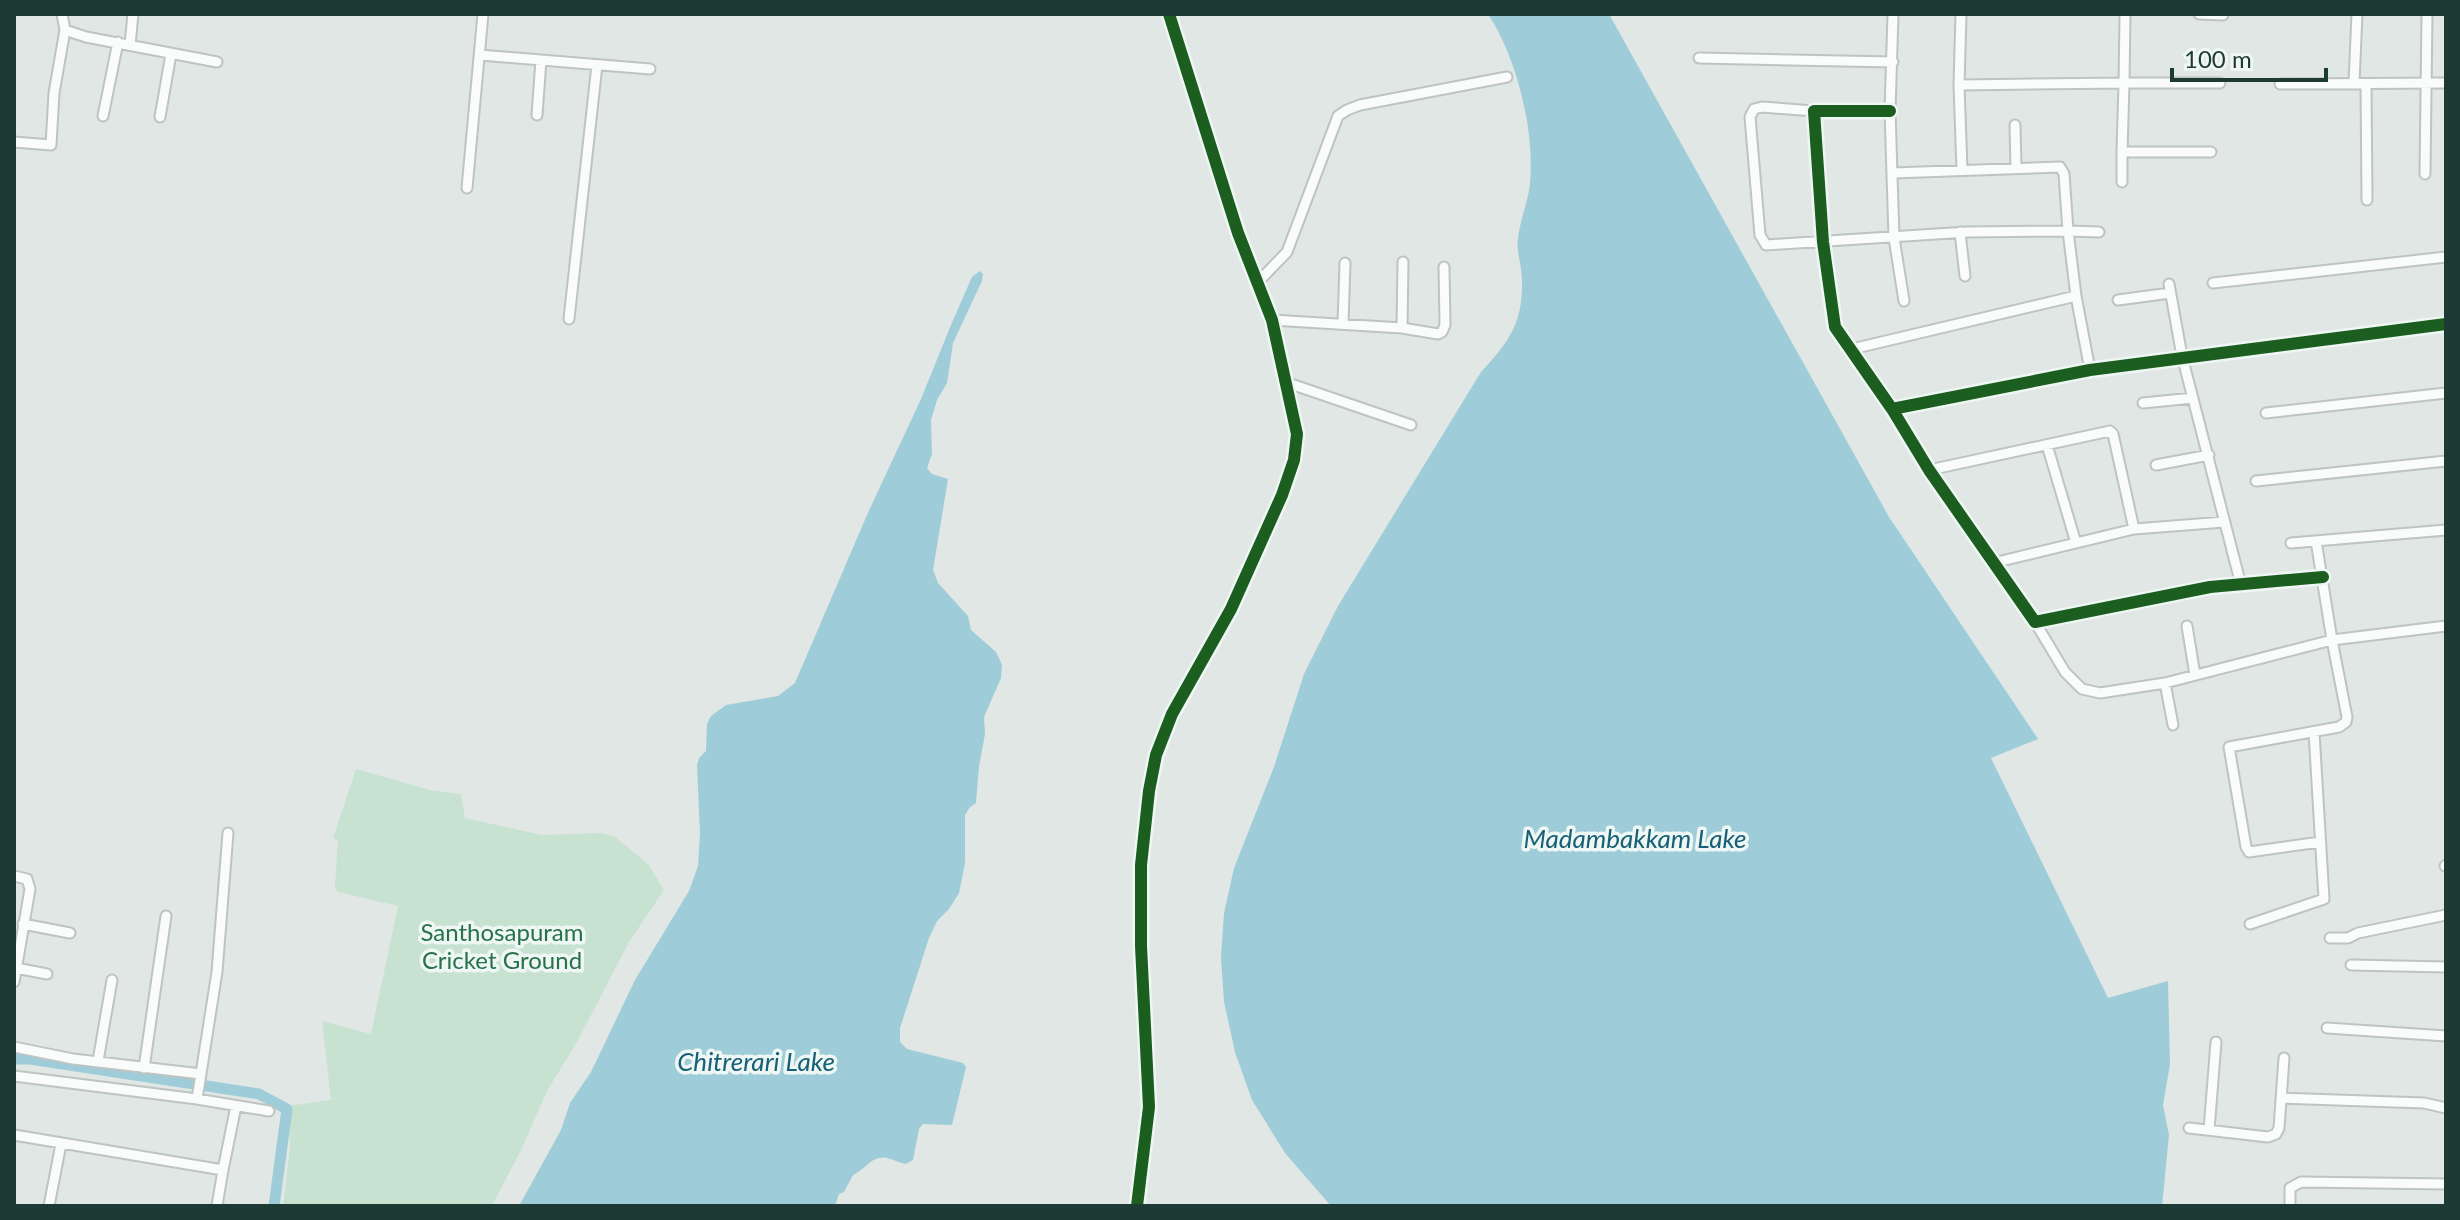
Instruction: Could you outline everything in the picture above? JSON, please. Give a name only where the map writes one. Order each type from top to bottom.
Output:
[{"type":"street","points":[[14,142],[51,145],[54,93],[65,30],[62,14]]},
{"type":"street","points":[[130,45],[133,14]]},
{"type":"street","points":[[467,188],[483,14]]},
{"type":"street","points":[[1137,1206],[1149,1107],[1140,893],[1149,791],[1164,732],[1231,609],[1282,495],[1294,460],[1297,434],[1272,320],[1238,233],[1169,14]]},
{"type":"street","points":[[1893,14],[1890,111],[1894,238],[1904,301]]},
{"type":"street","points":[[1961,14],[1959,85],[1962,170]]},
{"type":"street","points":[[2122,182],[2125,14]]},
{"type":"street","points":[[2199,14],[2223,15]]},
{"type":"street","points":[[2354,83],[2357,14]]},
{"type":"street","points":[[2425,174],[2427,14]]},
{"type":"street","points":[[65,30],[86,37],[217,62]]},
{"type":"street","points":[[103,116],[118,42]]},
{"type":"street","points":[[160,117],[171,54]]},
{"type":"street","points":[[480,55],[650,69]]},
{"type":"street","points":[[1699,58],[1893,62]]},
{"type":"street","points":[[537,115],[541,60]]},
{"type":"street","points":[[569,319],[597,65]]},
{"type":"street","points":[[1258,282],[1287,252],[1338,116],[1360,105],[1507,77]]},
{"type":"street","points":[[1959,85],[2220,83]]},
{"type":"street","points":[[2280,84],[2446,83]]},
{"type":"street","points":[[2366,84],[2367,200]]},
{"type":"street","points":[[1890,111],[1754,109],[1750,117],[1761,239],[1769,246],[1960,232],[2099,232]]},
{"type":"street","points":[[1814,111],[1823,242],[1835,327],[1892,409],[1929,470],[2035,622],[2065,672],[2082,689],[2100,693],[2165,683],[2332,640],[2446,626]]},
{"type":"street","points":[[2015,125],[2016,167]]},
{"type":"street","points":[[2122,152],[2211,152]]},
{"type":"street","points":[[1893,173],[2055,166],[2063,171],[2076,296],[2090,370]]},
{"type":"street","points":[[1960,232],[1965,276]]},
{"type":"street","points":[[2213,283],[2446,257]]},
{"type":"street","points":[[1402,328],[1403,262]]},
{"type":"street","points":[[1343,324],[1345,263]]},
{"type":"street","points":[[1272,320],[1402,328],[1438,334],[1445,329],[1444,267]]},
{"type":"street","points":[[2118,300],[2170,288],[2182,356],[2241,585]]},
{"type":"street","points":[[1852,349],[2076,296]]},
{"type":"street","points":[[1892,409],[2090,370],[2446,324]]},
{"type":"street","points":[[1285,382],[1411,425]]},
{"type":"street","points":[[2266,413],[2446,393]]},
{"type":"street","points":[[2143,403],[2193,398]]},
{"type":"street","points":[[1929,470],[2107,430],[2111,432],[2134,529]]},
{"type":"street","points":[[2047,445],[2076,543]]},
{"type":"street","points":[[2156,465],[2209,455]]},
{"type":"street","points":[[2256,481],[2446,461]]},
{"type":"street","points":[[1993,563],[2134,529],[2224,522]]},
{"type":"street","points":[[2291,543],[2446,530]]},
{"type":"street","points":[[2316,541],[2347,717],[2343,725],[2229,747],[2249,852],[2320,842]]},
{"type":"street","points":[[2035,622],[2210,587],[2323,577]]},
{"type":"street","points":[[2187,626],[2195,675]]},
{"type":"street","points":[[2165,683],[2173,725]]},
{"type":"street","points":[[2250,924],[2324,899],[2314,732]]},
{"type":"street","points":[[198,1098],[217,972],[228,833]]},
{"type":"street","points":[[14,876],[30,882],[14,982]]},
{"type":"street","points":[[2330,938],[2348,938],[2358,933],[2446,915]]},
{"type":"street","points":[[144,1068],[166,916]]},
{"type":"street","points":[[23,924],[70,933]]},
{"type":"street","points":[[2351,965],[2446,967]]},
{"type":"street","points":[[16,968],[47,974]]},
{"type":"street","points":[[98,1061],[112,980]]},
{"type":"street","points":[[2327,1028],[2446,1036]]},
{"type":"street","points":[[2209,1130],[2216,1042]]},
{"type":"street","points":[[14,1047],[200,1078]]},
{"type":"street","points":[[2189,1128],[2273,1136],[2279,1128],[2284,1058]]},
{"type":"street","points":[[14,1076],[198,1098],[269,1111]]},
{"type":"street","points":[[2281,1098],[2424,1103],[2446,1108]]},
{"type":"street","points":[[217,1206],[236,1106]]},
{"type":"street","points":[[14,1135],[223,1170]]},
{"type":"street","points":[[49,1206],[61,1144]]},
{"type":"street","points":[[2290,1206],[2290,1188],[2301,1182],[2446,1184]]},
{"type":"green space","name":"Santhosapuram Cricket Ground","points":[[356,769],[430,790],[461,794],[465,818],[542,835],[601,833],[615,837],[648,864],[664,890],[629,942],[578,1040],[547,1091],[492,1206],[283,1206],[290,1148],[288,1106],[331,1100],[322,1021],[371,1034],[398,906],[338,892],[335,887],[338,840],[333,838]]},
{"type":"water","name":"Madambakkam Lake","points":[[1488,14],[1609,14],[1889,517],[2038,739],[1991,758],[2108,998],[2168,981],[2170,1064],[2163,1105],[2169,1135],[2162,1206],[1331,1206],[1285,1153],[1252,1100],[1235,1052],[1224,1002],[1221,958],[1224,913],[1234,868],[1274,767],[1304,674],[1338,606],[1481,372],[1507,341],[1520,308],[1522,280],[1518,243],[1530,184],[1530,141],[1515,73]]},
{"type":"water","name":"Chitrerari Lake","points":[[980,271],[982,281],[953,343],[947,383],[937,400],[931,420],[932,454],[927,468],[932,474],[948,479],[933,570],[938,583],[968,616],[971,630],[996,652],[1002,665],[1001,678],[984,717],[985,734],[976,803],[965,815],[965,863],[959,893],[937,921],[929,938],[900,1028],[900,1042],[907,1049],[963,1063],[966,1067],[952,1125],[923,1124],[919,1129],[913,1160],[906,1164],[887,1158],[873,1161],[853,1175],[844,1192],[839,1194],[835,1206],[519,1206],[561,1130],[570,1103],[591,1072],[635,980],[689,891],[698,866],[697,765],[706,751],[707,724],[711,716],[726,705],[778,696],[795,683],[972,277]]},
{"type":"waterway","points":[[14,1059],[259,1094],[287,1109],[274,1206]]},
{"type":"cycle path","points":[[1137,1206],[1149,1107],[1141,946],[1141,865],[1156,755],[1172,714],[1231,609],[1282,495],[1294,460],[1297,434],[1272,320],[1238,233],[1169,14]]},
{"type":"cycle path","points":[[1890,111],[1814,111],[1823,242],[1835,327],[1892,409],[1929,470],[2035,622],[2210,587],[2323,577]]},
{"type":"cycle path","points":[[1892,409],[2090,370],[2446,324]]}]
